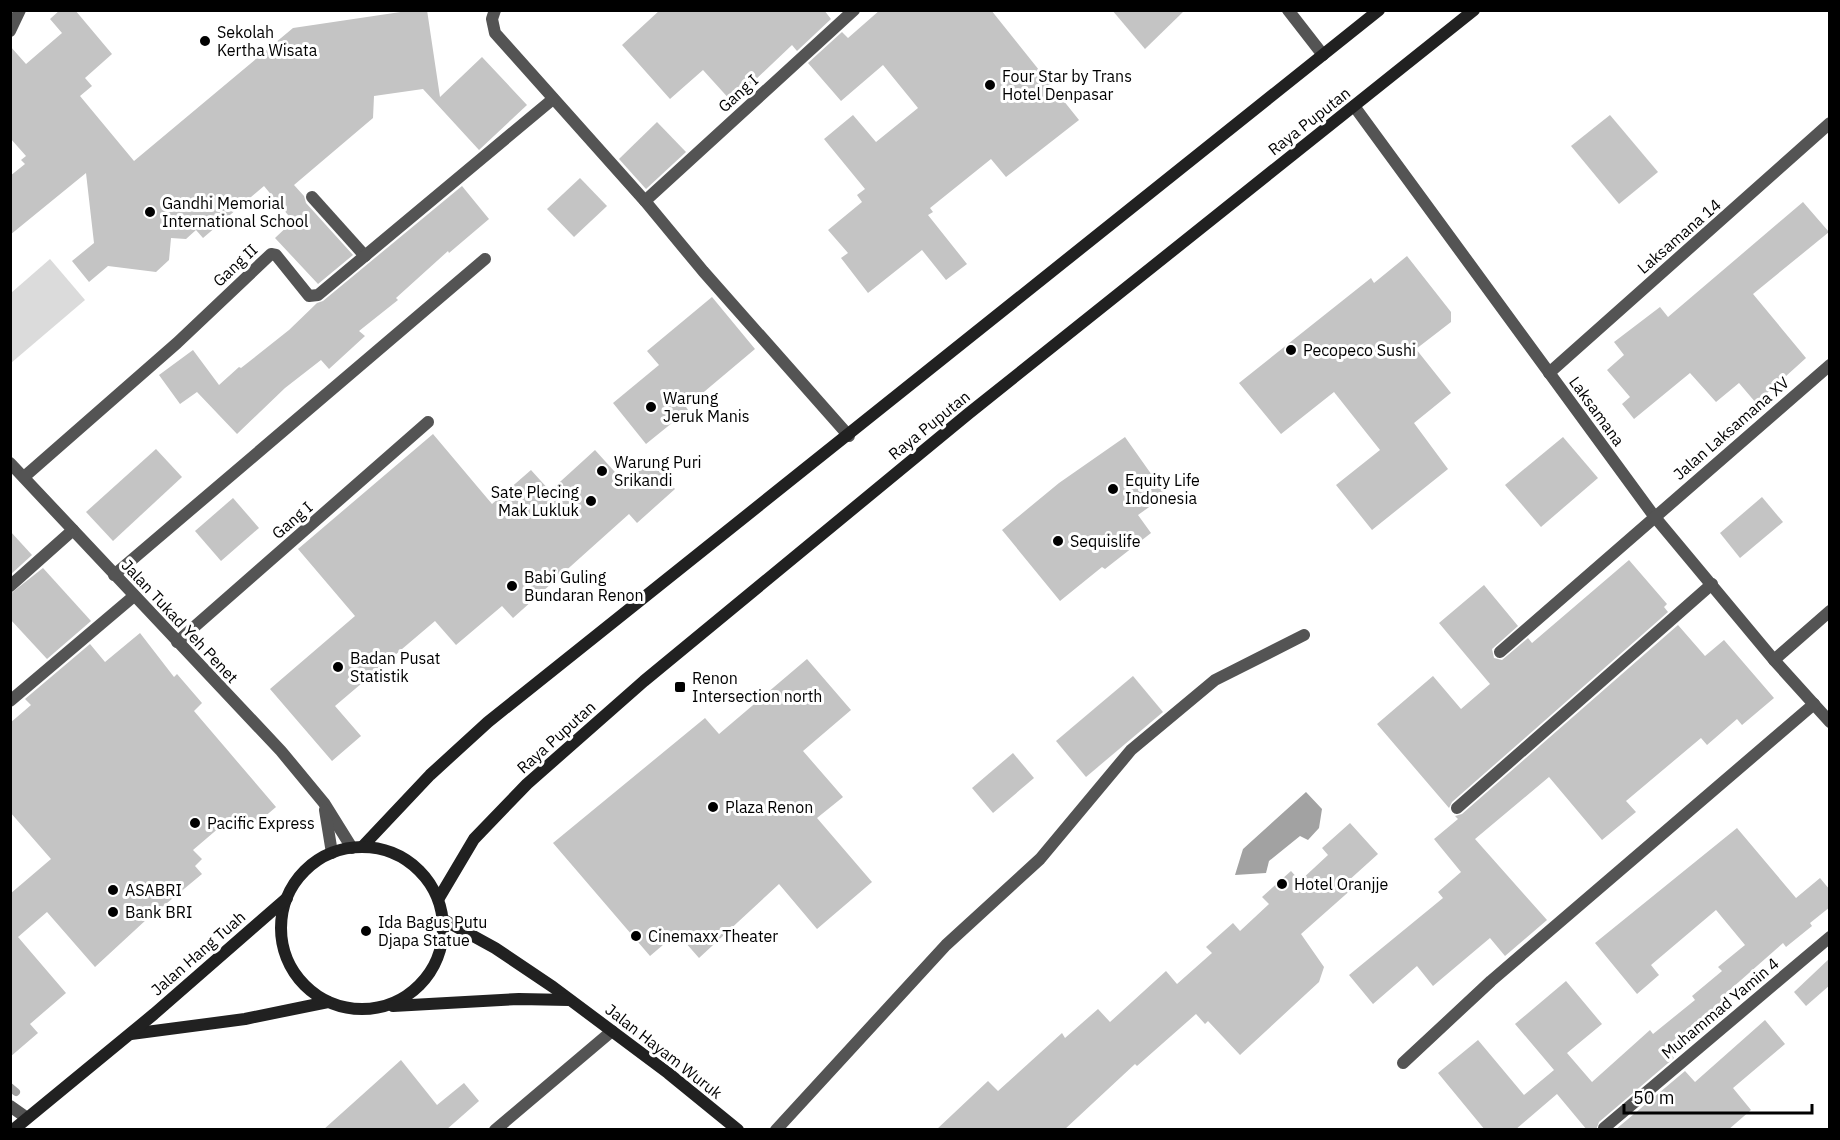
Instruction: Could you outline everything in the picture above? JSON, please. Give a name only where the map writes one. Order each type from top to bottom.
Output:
[{"type":"main road","points":[[357,847],[488,722],[849,436],[1379,10]]},
{"type":"main road","name":"Raya Puputan","points":[[439,898],[474,839],[527,784],[644,681],[968,414],[1474,10]]},
{"type":"main road","points":[[383,1006],[404,998],[422,983],[435,964],[442,943],[444,920],[439,898],[429,880],[416,866],[399,855],[357,847],[332,853],[308,867],[296,881],[287,898],[281,921],[283,946],[292,969],[307,988],[328,1002],[345,1008],[364,1009],[464,1001],[569,1000]]},
{"type":"main road","name":"Jalan Hang Tuah","points":[[13,1130],[131,1034],[287,898]]},
{"type":"main road","name":"Jalan Hayam Wuruk","points":[[444,920],[495,948],[569,1000],[738,1130]]},
{"type":"main road","points":[[131,1034],[245,1019],[328,1002]]},
{"type":"street","points":[[10,31],[20,10]]},
{"type":"street","points":[[495,10],[492,19],[495,33],[645,201],[703,271],[849,436]]},
{"type":"street","name":"Gang I","points":[[645,201],[854,10]]},
{"type":"street","points":[[1288,10],[1323,55]]},
{"type":"street","name":"Gang II","points":[[24,477],[177,343],[272,254],[276,255],[309,296],[314,297],[553,99]]},
{"type":"street","name":"Laksamana","points":[[1354,106],[1654,516],[1774,660],[1830,722]]},
{"type":"street","name":"Laksamana 14","points":[[1549,373],[1830,123]]},
{"type":"street","points":[[312,197],[365,256]]},
{"type":"street","points":[[114,574],[485,259]]},
{"type":"street","name":"Jalan Laksamana XV","points":[[1500,652],[1830,365]]},
{"type":"street","name":"Gang I","points":[[177,642],[428,422]]},
{"type":"street","name":"Jalan Tukad Yeh Penet","points":[[10,463],[281,751],[357,847]]},
{"type":"street","points":[[10,586],[74,530]]},
{"type":"street","points":[[1457,808],[1712,584]]},
{"type":"street","points":[[10,701],[134,596]]},
{"type":"street","points":[[1774,660],[1830,611]]},
{"type":"street","points":[[776,1130],[946,945],[1040,859],[1131,750],[1215,680],[1304,635]]},
{"type":"street","points":[[1403,1063],[1491,981],[1814,704]]},
{"type":"street","points":[[324,803],[332,853]]},
{"type":"street","name":"Muhammad Yamin 4","points":[[1604,1128],[1830,937]]},
{"type":"street","points":[[495,1130],[612,1031]]},
{"type":"street","points":[[10,1106],[27,1118]]},
{"type":"shaded area","points":[[50,259],[85,300],[11,363],[11,293]]},
{"type":"shaded area","points":[[1306,792],[1322,809],[1319,828],[1308,840],[1300,836],[1269,861],[1266,873],[1235,875],[1243,849]]},
{"type":"building","points":[[60,10],[75,10],[112,54],[85,78],[92,86],[80,96],[134,161],[293,28],[414,10],[427,10],[440,97],[482,57],[527,105],[479,150],[423,89],[374,96],[373,118],[294,185],[304,196],[306,203],[353,255],[318,284],[275,238],[293,221],[264,186],[203,238],[196,230],[186,239],[171,238],[169,260],[156,272],[108,266],[89,282],[72,261],[94,243],[86,173],[10,235],[10,176],[25,164],[21,160],[26,156],[10,138],[10,46],[26,64],[62,33],[50,19]]},
{"type":"building","points":[[660,10],[824,10],[831,19],[797,51],[792,45],[732,102],[703,70],[670,99],[622,45]]},
{"type":"building","points":[[880,10],[991,10],[1079,120],[1006,177],[991,159],[930,208],[933,212],[928,215],[967,264],[946,280],[922,250],[868,293],[841,258],[848,253],[828,230],[862,202],[857,195],[865,189],[824,139],[853,115],[876,142],[918,108],[883,65],[841,101],[808,63],[842,32],[848,38]]},
{"type":"building","points":[[1112,10],[1185,10],[1145,49]]},
{"type":"building","points":[[1610,115],[1658,172],[1619,204],[1571,146]]},
{"type":"building","points":[[657,122],[686,152],[646,189],[619,159]]},
{"type":"building","points":[[580,178],[607,206],[574,237],[547,209]]},
{"type":"building","points":[[462,186],[489,219],[449,253],[448,251],[396,298],[398,300],[359,331],[365,336],[329,369],[321,360],[285,388],[237,434],[197,392],[180,404],[159,375],[193,350],[219,385]]},
{"type":"building","points":[[1803,202],[1829,232],[1753,294],[1806,358],[1756,403],[1739,383],[1716,402],[1690,373],[1634,419],[1622,404],[1630,397],[1607,370],[1624,355],[1614,342],[1660,307],[1668,317]]},
{"type":"building","points":[[1407,256],[1451,312],[1451,322],[1416,349],[1451,393],[1414,423],[1448,469],[1372,530],[1336,485],[1380,450],[1334,392],[1281,434],[1239,383],[1371,278],[1374,283]]},
{"type":"building","points":[[712,297],[755,349],[686,407],[688,410],[646,444],[613,403],[659,365],[647,351]]},
{"type":"building","points":[[433,434],[492,504],[531,470],[550,491],[595,450],[624,482],[649,459],[675,489],[637,523],[629,514],[513,618],[502,606],[456,645],[435,621],[335,706],[361,736],[332,761],[270,689],[355,616],[298,549]]},
{"type":"building","points":[[1125,437],[1166,495],[1138,515],[1151,533],[1105,569],[1102,567],[1060,601],[1002,530],[1059,483]]},
{"type":"building","points":[[1563,437],[1598,478],[1541,527],[1505,485]]},
{"type":"building","points":[[156,449],[182,477],[113,541],[86,512]]},
{"type":"building","points":[[1762,497],[1783,522],[1740,558],[1720,533]]},
{"type":"building","points":[[233,498],[259,528],[221,561],[195,531]]},
{"type":"building","points":[[10,531],[32,555],[10,575]]},
{"type":"building","points":[[1629,560],[1667,604],[1664,607],[1668,612],[1452,802],[1449,808],[1377,724],[1433,676],[1461,709],[1490,684],[1439,623],[1484,585],[1518,626],[1492,649],[1494,658],[1502,660],[1528,638],[1532,643]]},
{"type":"building","points":[[43,568],[91,621],[47,659],[10,619],[10,594]]},
{"type":"building","points":[[1678,625],[1705,656],[1724,640],[1774,698],[1742,725],[1737,719],[1707,745],[1701,738],[1626,801],[1636,812],[1602,840],[1549,777],[1475,839],[1547,920],[1505,956],[1490,938],[1433,986],[1417,966],[1373,1004],[1349,975],[1443,898],[1438,892],[1461,872],[1434,839],[1458,819],[1455,816],[1462,814]]},
{"type":"building","points":[[140,633],[174,677],[177,674],[202,703],[194,711],[276,807],[248,831],[234,815],[193,850],[202,859],[195,866],[202,874],[160,907],[95,967],[47,912],[18,937],[66,993],[30,1024],[38,1033],[10,1057],[10,894],[51,859],[10,812],[10,723],[31,705],[25,699],[90,644],[105,662]]},
{"type":"building","name":"Plaza Renon","points":[[807,659],[851,710],[803,751],[843,797],[817,818],[872,882],[817,929],[779,884],[699,958],[677,933],[650,956],[553,843],[705,718],[719,734]]},
{"type":"building","points":[[1133,676],[1163,712],[1086,777],[1056,741]]},
{"type":"building","points":[[1013,753],[1034,778],[993,813],[972,788]]},
{"type":"building","points":[[1350,823],[1378,854],[1347,882],[1353,888],[1301,934],[1324,967],[1319,982],[1240,1055],[1208,1021],[1205,1024],[1196,1014],[1137,1066],[1135,1064],[1064,1130],[936,1130],[988,1081],[998,1091],[1062,1033],[1065,1038],[1098,1009],[1110,1022],[1166,971],[1177,984],[1212,953],[1206,947],[1233,923],[1240,931],[1269,904],[1262,897],[1291,871],[1300,881],[1328,855],[1322,848]]},
{"type":"building","points":[[1737,828],[1796,898],[1820,878],[1830,890],[1830,907],[1810,923],[1812,926],[1786,947],[1783,943],[1724,995],[1730,1002],[1670,1053],[1674,1058],[1599,1122],[1596,1130],[1587,1130],[1557,1094],[1515,1130],[1485,1130],[1438,1073],[1478,1040],[1524,1095],[1554,1070],[1515,1024],[1566,981],[1602,1024],[1567,1053],[1592,1082],[1650,1030],[1653,1034],[1695,1000],[1692,996],[1722,971],[1718,967],[1745,945],[1716,910],[1651,965],[1659,975],[1637,994],[1595,943]]},
{"type":"building","points":[[1830,958],[1830,985],[1806,1006],[1794,992]]},
{"type":"building","points":[[1765,1020],[1785,1044],[1733,1088],[1751,1110],[1728,1130],[1615,1130],[1685,1071],[1695,1082]]},
{"type":"building","points":[[401,1060],[437,1105],[464,1083],[479,1101],[446,1130],[323,1130]]},
{"type":"waterway","points":[[10,1087],[16,1092]]},
{"type":"place","name":"Sekolah Kertha Wisata","points":[[205,41]]},
{"type":"place","name":"Four Star by Trans Hotel Denpasar","points":[[990,85]]},
{"type":"place","name":"Gandhi Memorial International School","points":[[150,212]]},
{"type":"place","name":"Pecopeco Sushi","points":[[1291,350]]},
{"type":"place","name":"Warung Jeruk Manis","points":[[651,407]]},
{"type":"place","name":"Warung Puri Srikandi","points":[[602,471]]},
{"type":"place","name":"Equity Life Indonesia","points":[[1113,489]]},
{"type":"place","name":"Sate Plecing Mak Lukluk","points":[[591,501]]},
{"type":"place","name":"Sequislife","points":[[1058,541]]},
{"type":"place","name":"Babi Guling Bundaran Renon","points":[[512,586]]},
{"type":"place","name":"Badan Pusat Statistik","points":[[338,667]]},
{"type":"place","name":"Renon Intersection north","points":[[680,687]]},
{"type":"place","name":"Plaza Renon","points":[[713,807]]},
{"type":"place","name":"Pacific Express","points":[[195,823]]},
{"type":"place","name":"Hotel Oranjje","points":[[1282,884]]},
{"type":"place","name":"ASABRI","points":[[113,890]]},
{"type":"place","name":"Bank BRI","points":[[113,912]]},
{"type":"place","name":"Ida Bagus Putu Djapa Statue","points":[[366,931]]},
{"type":"place","name":"Cinemaxx Theater","points":[[636,936]]}]
